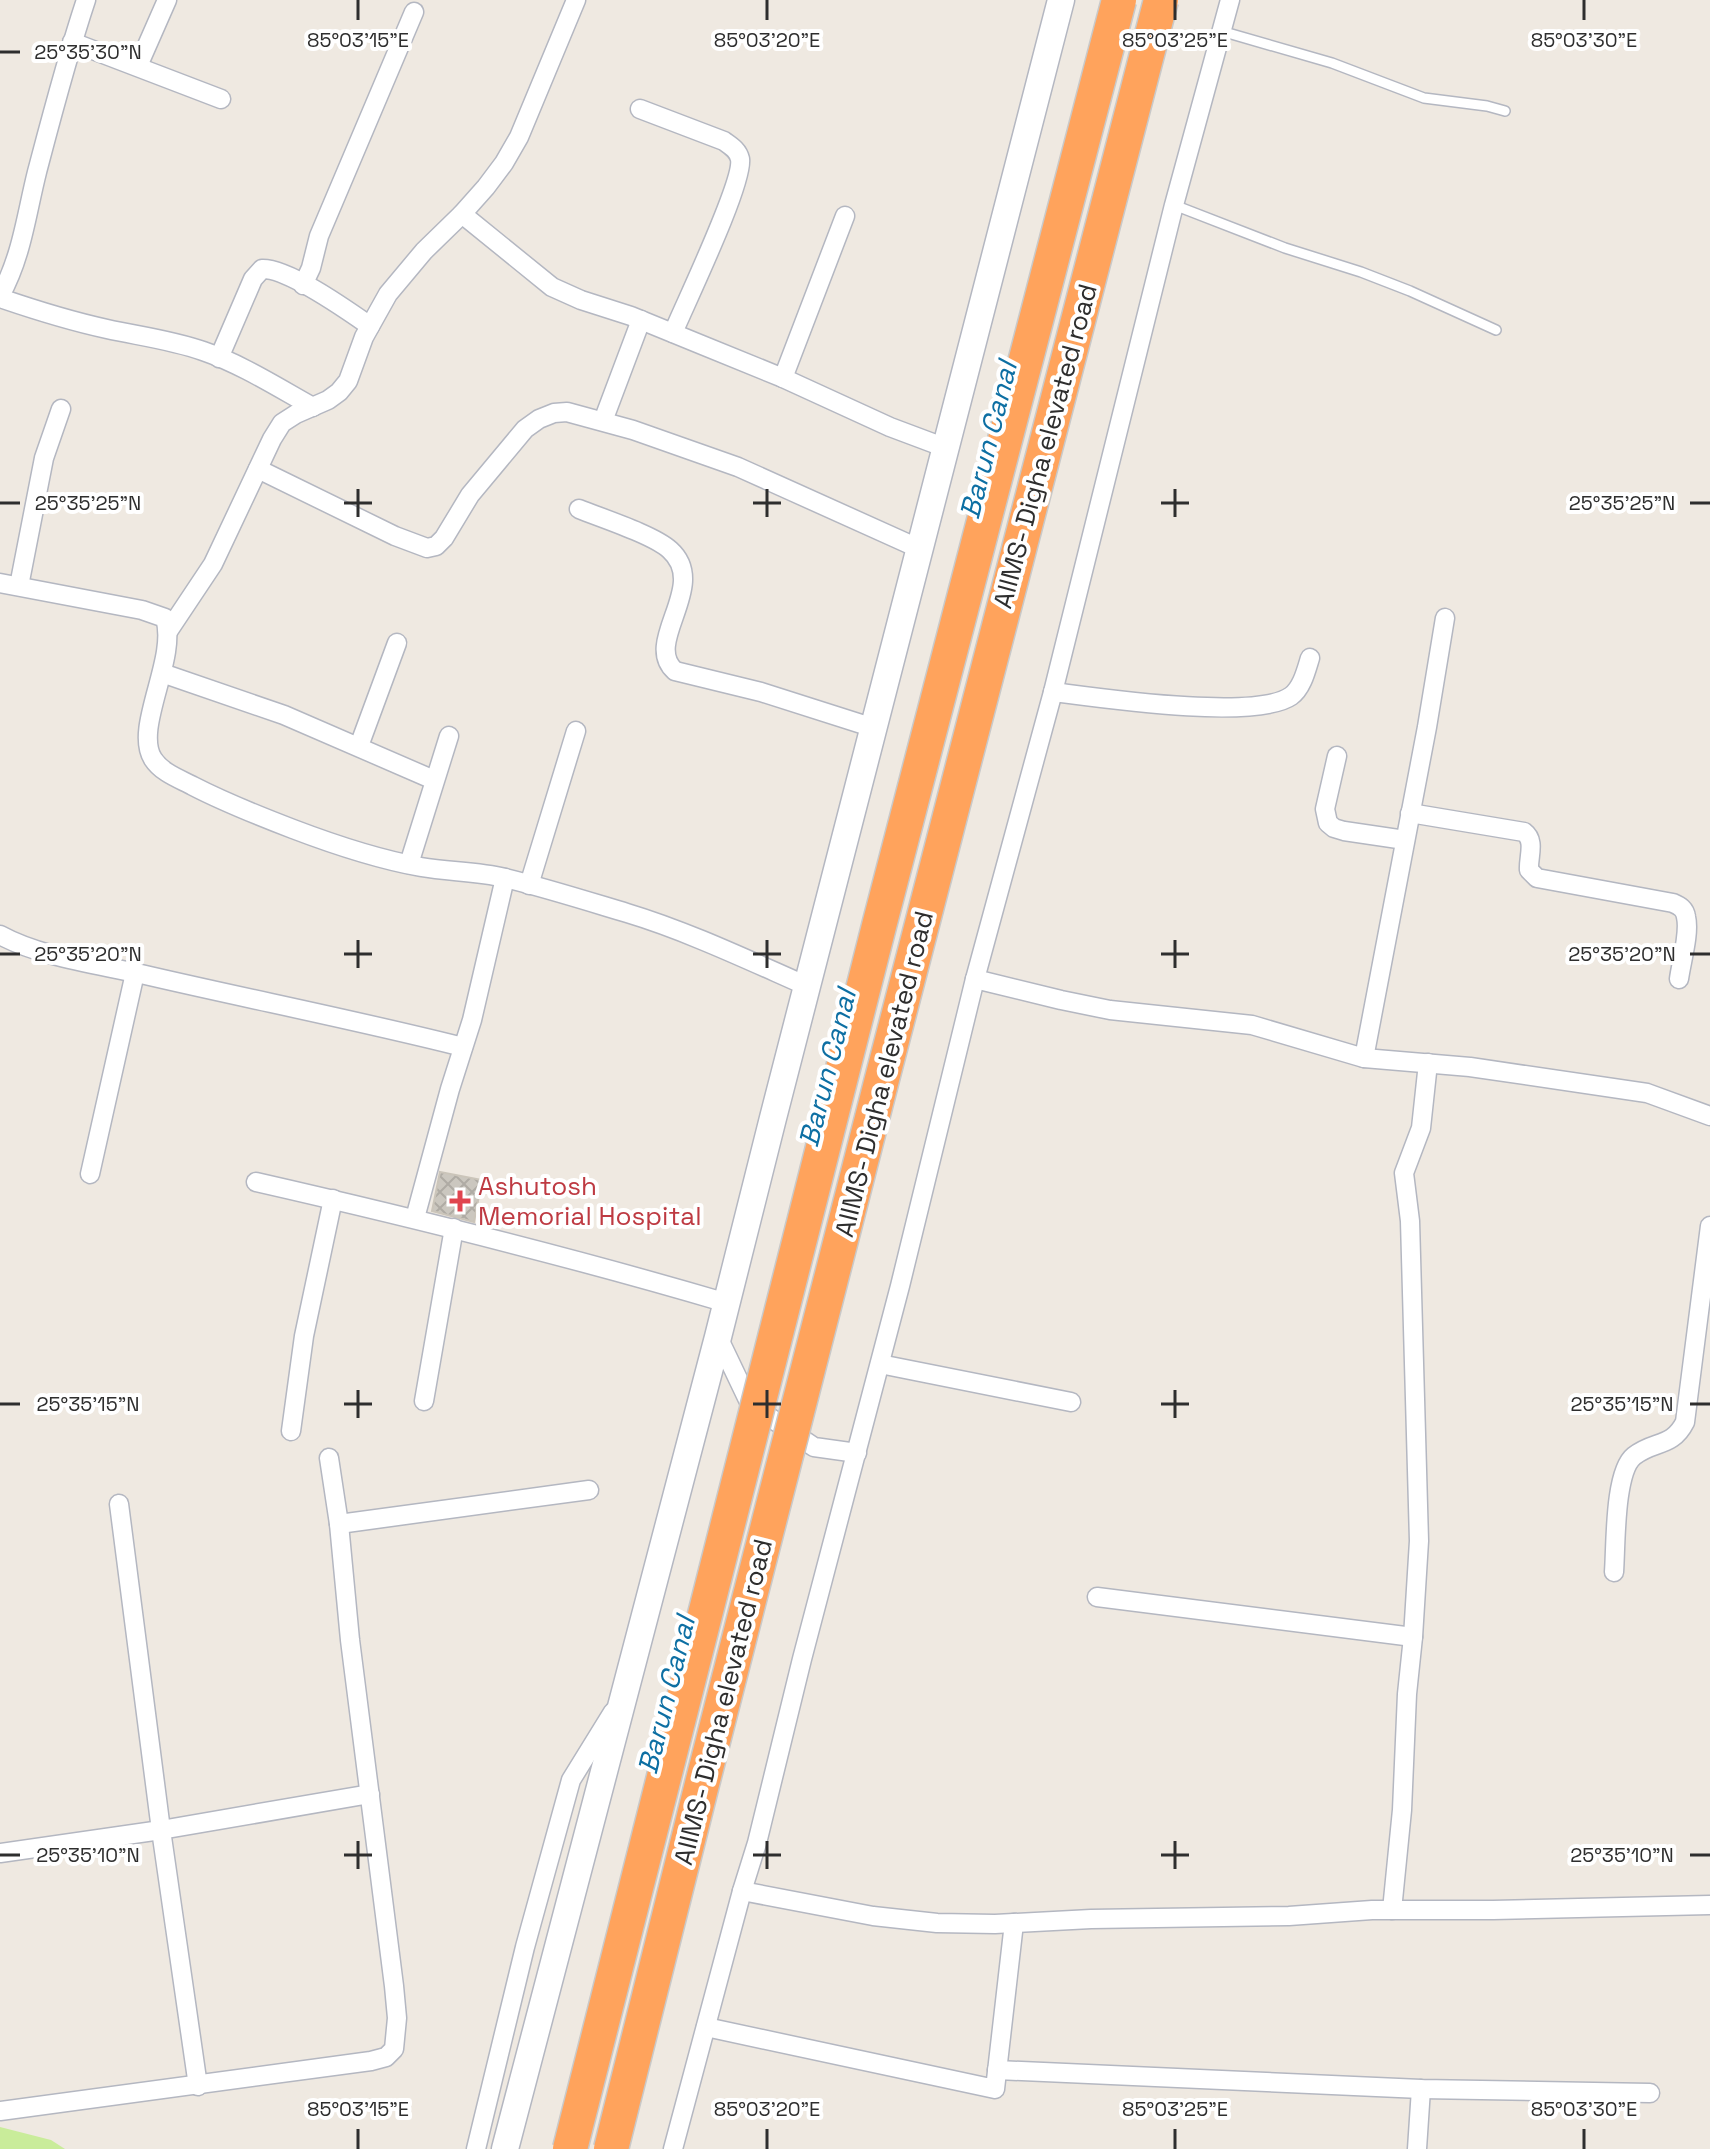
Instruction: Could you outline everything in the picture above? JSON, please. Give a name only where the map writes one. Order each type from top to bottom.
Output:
[{"type":"highway","name":"AIIMS- Digha elevated road","points":[[570,2149],[879,926],[1119,0]]},
{"type":"highway","name":"AIIMS- Digha elevated road","points":[[611,2149],[862,1156],[1161,0]]},
{"type":"street","points":[[86,0],[72,42],[22,243],[0,297],[38,311],[203,351],[262,378],[313,407]]},
{"type":"street","points":[[138,66],[167,0]]},
{"type":"street","points":[[169,630],[213,564],[282,423],[339,392],[348,381],[370,326],[388,294],[504,163],[519,137],[576,0]]},
{"type":"street","points":[[505,2149],[727,1303],[1061,0]]},
{"type":"street","points":[[673,2149],[757,1843],[975,979],[1053,692],[1174,205],[1230,0]]},
{"type":"street","points":[[303,285],[319,236],[414,12]]},
{"type":"street","points":[[72,42],[221,99]]},
{"type":"street","points":[[640,109],[724,141],[733,147],[741,162],[718,228],[673,333]]},
{"type":"street","points":[[462,214],[552,287],[673,333],[946,448]]},
{"type":"street","points":[[783,378],[845,216]]},
{"type":"street","points":[[219,358],[247,293],[262,269],[303,285],[370,326]]},
{"type":"street","points":[[603,421],[641,320]]},
{"type":"street","points":[[61,409],[44,458],[9,585],[158,614],[165,618],[169,630],[168,646],[149,731],[153,760],[164,770],[226,803],[339,846],[424,868],[475,871],[631,914],[807,986]]},
{"type":"street","points":[[258,469],[395,536],[427,548],[436,546],[444,538],[470,495],[525,429],[539,419],[567,412],[603,421],[738,467],[920,549]]},
{"type":"street","points":[[579,509],[656,541],[676,557],[683,578],[682,592],[666,644],[669,666],[675,671],[761,692],[874,728]]},
{"type":"street","points":[[1364,1058],[1445,618]]},
{"type":"street","points":[[359,746],[397,643]]},
{"type":"street","points":[[1053,692],[1187,707],[1261,706],[1276,703],[1295,693],[1310,658]]},
{"type":"street","points":[[162,673],[284,715],[434,780]]},
{"type":"street","points":[[529,885],[576,731]]},
{"type":"street","points":[[409,864],[449,736]]},
{"type":"street","points":[[1337,756],[1325,809],[1328,823],[1344,831],[1405,840]]},
{"type":"street","points":[[1410,813],[1524,832],[1530,840],[1529,870],[1537,878],[1681,907],[1686,916],[1686,929],[1679,979]]},
{"type":"street","points":[[415,1218],[485,968],[505,878]]},
{"type":"street","points":[[0,935],[11,942],[52,954],[369,1023],[463,1047]]},
{"type":"street","points":[[90,1174],[135,973]]},
{"type":"street","points":[[975,979],[1110,1010],[1252,1025],[1364,1058],[1470,1067],[1647,1093],[1710,1116]]},
{"type":"street","points":[[1392,1910],[1402,1810],[1419,1522],[1410,1221],[1404,1173],[1421,1128],[1428,1063]]},
{"type":"street","points":[[256,1182],[454,1228],[727,1303]]},
{"type":"street","points":[[291,1431],[304,1336],[333,1199]]},
{"type":"street","points":[[1614,1572],[1620,1482],[1625,1467],[1632,1457],[1643,1450],[1671,1440],[1685,1422],[1710,1226]]},
{"type":"street","points":[[424,1401],[454,1228]]},
{"type":"street","points":[[718,1337],[750,1404],[814,1447],[857,1453]]},
{"type":"street","points":[[880,1364],[1071,1402]]},
{"type":"street","points":[[0,2111],[371,2061],[386,2057],[394,2049],[397,2027],[394,1986],[329,1458]]},
{"type":"street","points":[[339,1524],[589,1490]]},
{"type":"street","points":[[119,1504],[198,2086]]},
{"type":"street","points":[[1097,1597],[1413,1637]]},
{"type":"street","points":[[476,2149],[525,1947],[571,1780],[625,1693]]},
{"type":"street","points":[[0,1853],[161,1830],[370,1794]]},
{"type":"street","points":[[742,1891],[873,1916],[937,1923],[1289,1916],[1392,1910],[1710,1905]]},
{"type":"street","points":[[706,2027],[995,2089],[1014,1923]]},
{"type":"street","points":[[997,2070],[1421,2089],[1650,2093]]},
{"type":"street","points":[[1417,2149],[1421,2089]]},
{"type":"lane","points":[[1221,31],[1332,63],[1424,98],[1505,111]]},
{"type":"lane","points":[[1174,205],[1285,248],[1373,277],[1496,330]]},
{"type":"green space","points":[[0,2127],[51,2140],[65,2149],[0,2149]]},
{"type":"building","points":[[440,1172],[482,1180],[474,1222],[432,1211]]},
{"type":"place","name":"Ashutosh Memorial Hospital","points":[[460,1201]]},
{"type":"water label","name":"Barun Canal","points":[[988,440]]},
{"type":"water label","name":"Barun Canal","points":[[827,1068]]},
{"type":"water label","name":"Barun Canal","points":[[666,1695]]}]
